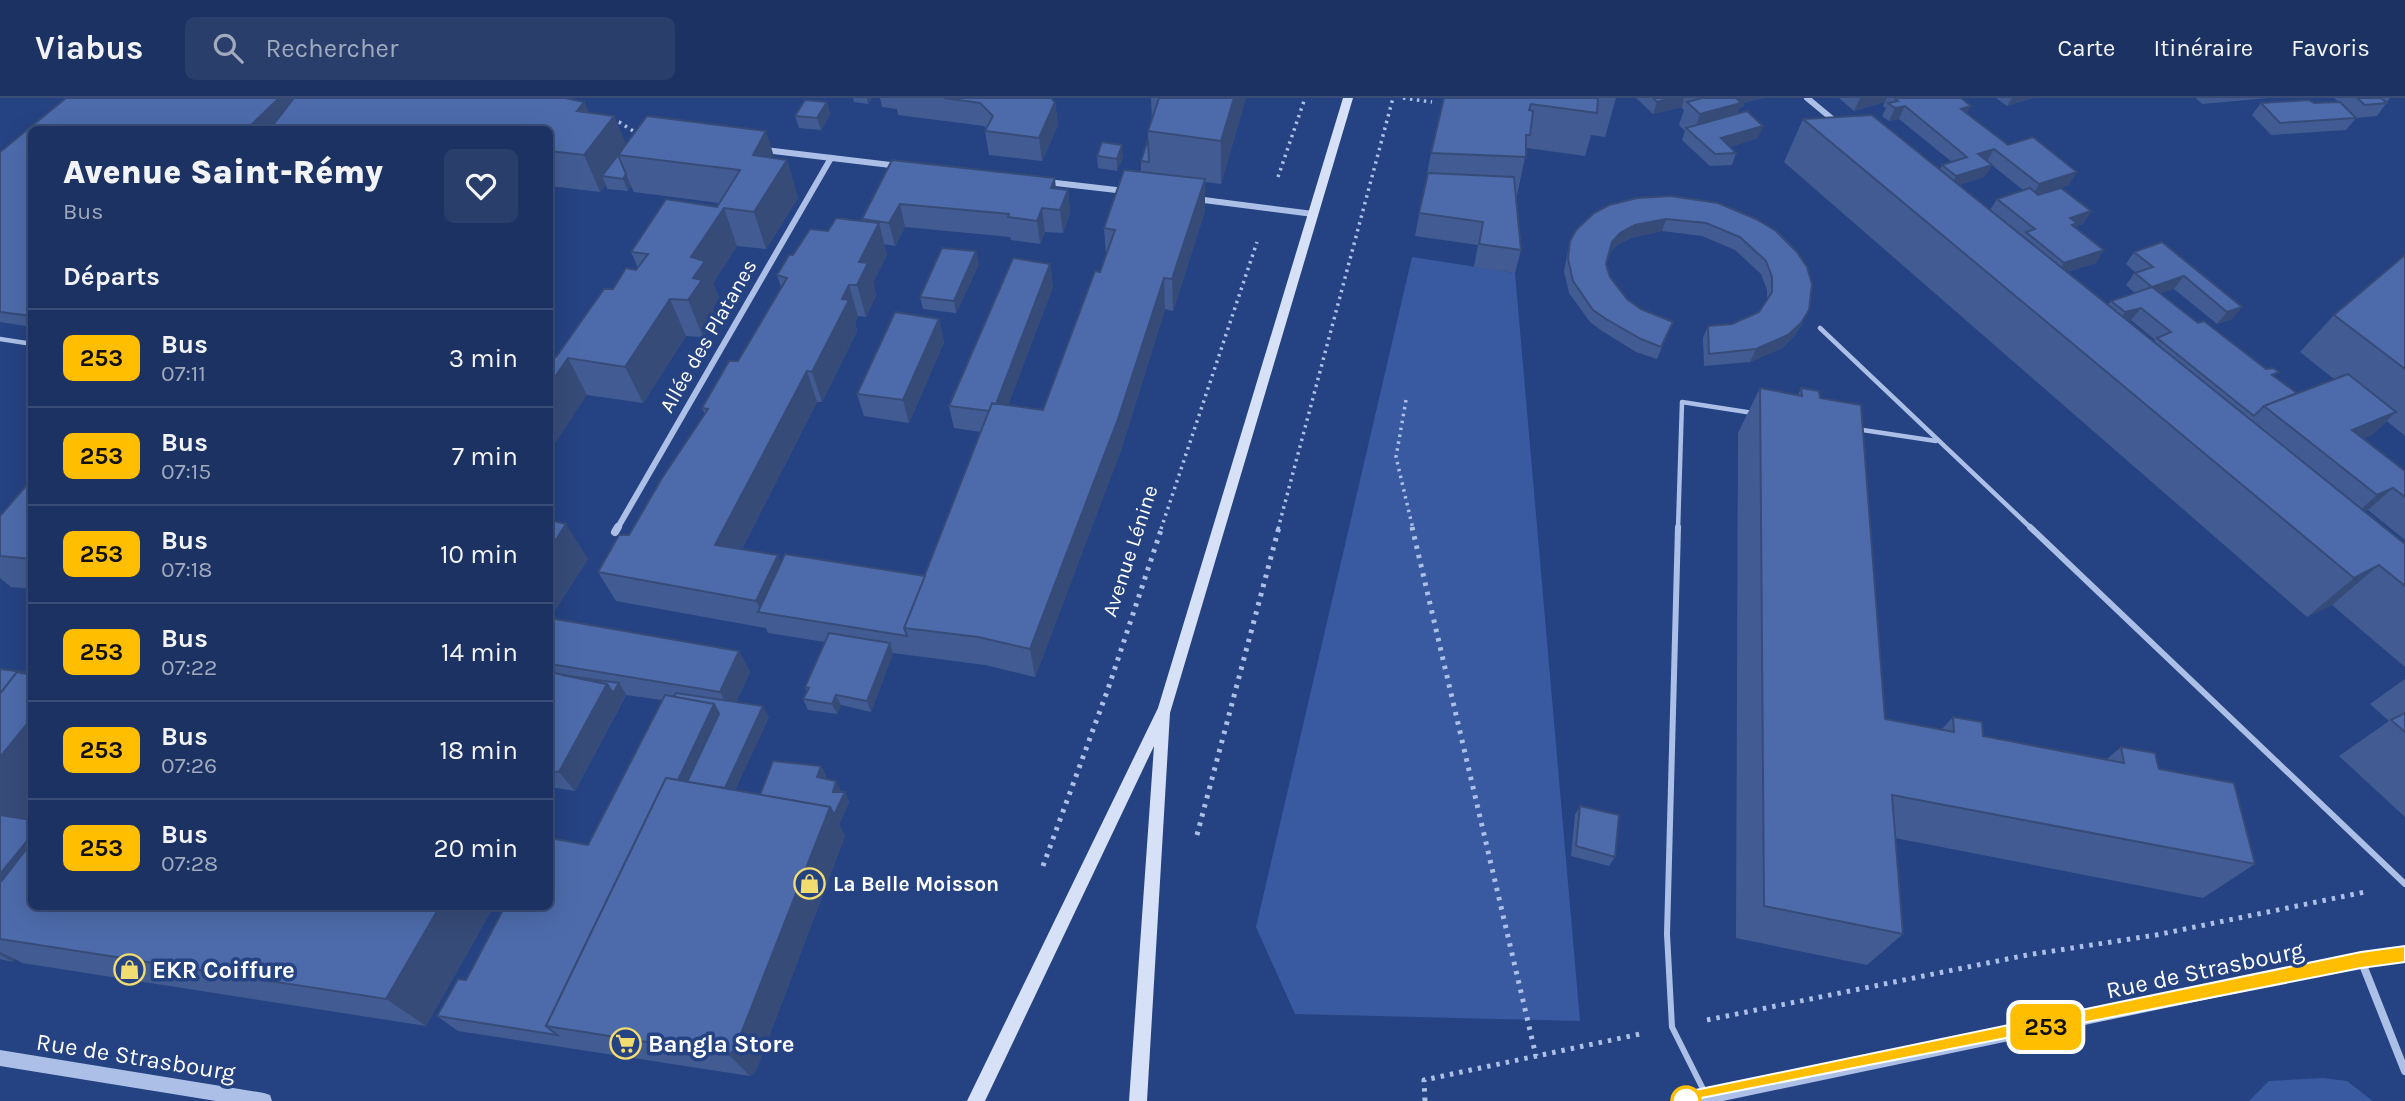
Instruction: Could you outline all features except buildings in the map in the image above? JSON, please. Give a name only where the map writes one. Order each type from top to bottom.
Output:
[{"type":"main road","points":[[976,1101],[1165,708],[1348,98]]},
{"type":"main road","points":[[1138,1101],[1165,708]]},
{"type":"street","points":[[1807,98],[1839,124]]},
{"type":"street","points":[[764,150],[913,167]]},
{"type":"street","name":"Allée des Platanes","points":[[615,532],[831,158]]},
{"type":"street","points":[[1036,181],[1131,192]]},
{"type":"street","points":[[1186,198],[1313,214]]},
{"type":"street","name":"Rue de Strasbourg","points":[[1686,1101],[2361,960],[2405,954]]},
{"type":"street","points":[[2361,960],[2405,1071]]},
{"type":"street","name":"Rue de Strasbourg","points":[[0,1058],[264,1101]]},
{"type":"lane","points":[[1820,328],[1936,441],[2403,881]]},
{"type":"lane","points":[[0,339],[26,343]]},
{"type":"lane","points":[[1707,1097],[1672,1027],[1667,934],[1682,402],[1762,415]]},
{"type":"lane","points":[[1842,427],[1936,441]]},
{"type":"path","name":"Avenue Lénine","points":[[1041,878],[1046,852],[1108,689],[1305,98]]},
{"type":"path","points":[[1197,835],[1393,98]]},
{"type":"path","points":[[1403,98],[1432,102]]},
{"type":"path","points":[[606,121],[618,122],[643,136]]},
{"type":"path","points":[[1406,400],[1396,457],[1536,1056]]},
{"type":"path","points":[[1425,1101],[1424,1080],[2027,955],[2156,935],[2333,899],[2403,881]]},
{"type":"shaded area","points":[[1412,257],[1515,273],[1580,1021],[1295,1014],[1256,927]]},
{"type":"shaded area","points":[[2323,1078],[2347,1081],[2373,1101],[2249,1101],[2269,1081]]},
{"type":"bus line","name":"253","points":[[1686,1101],[2361,960],[2405,954]]},
{"type":"place","name":"La Belle Moisson","points":[[810,884]]},
{"type":"place","name":"EKR Coiffure","points":[[129,970]]},
{"type":"place","name":"Bangla Store","points":[[625,1044]]}]
